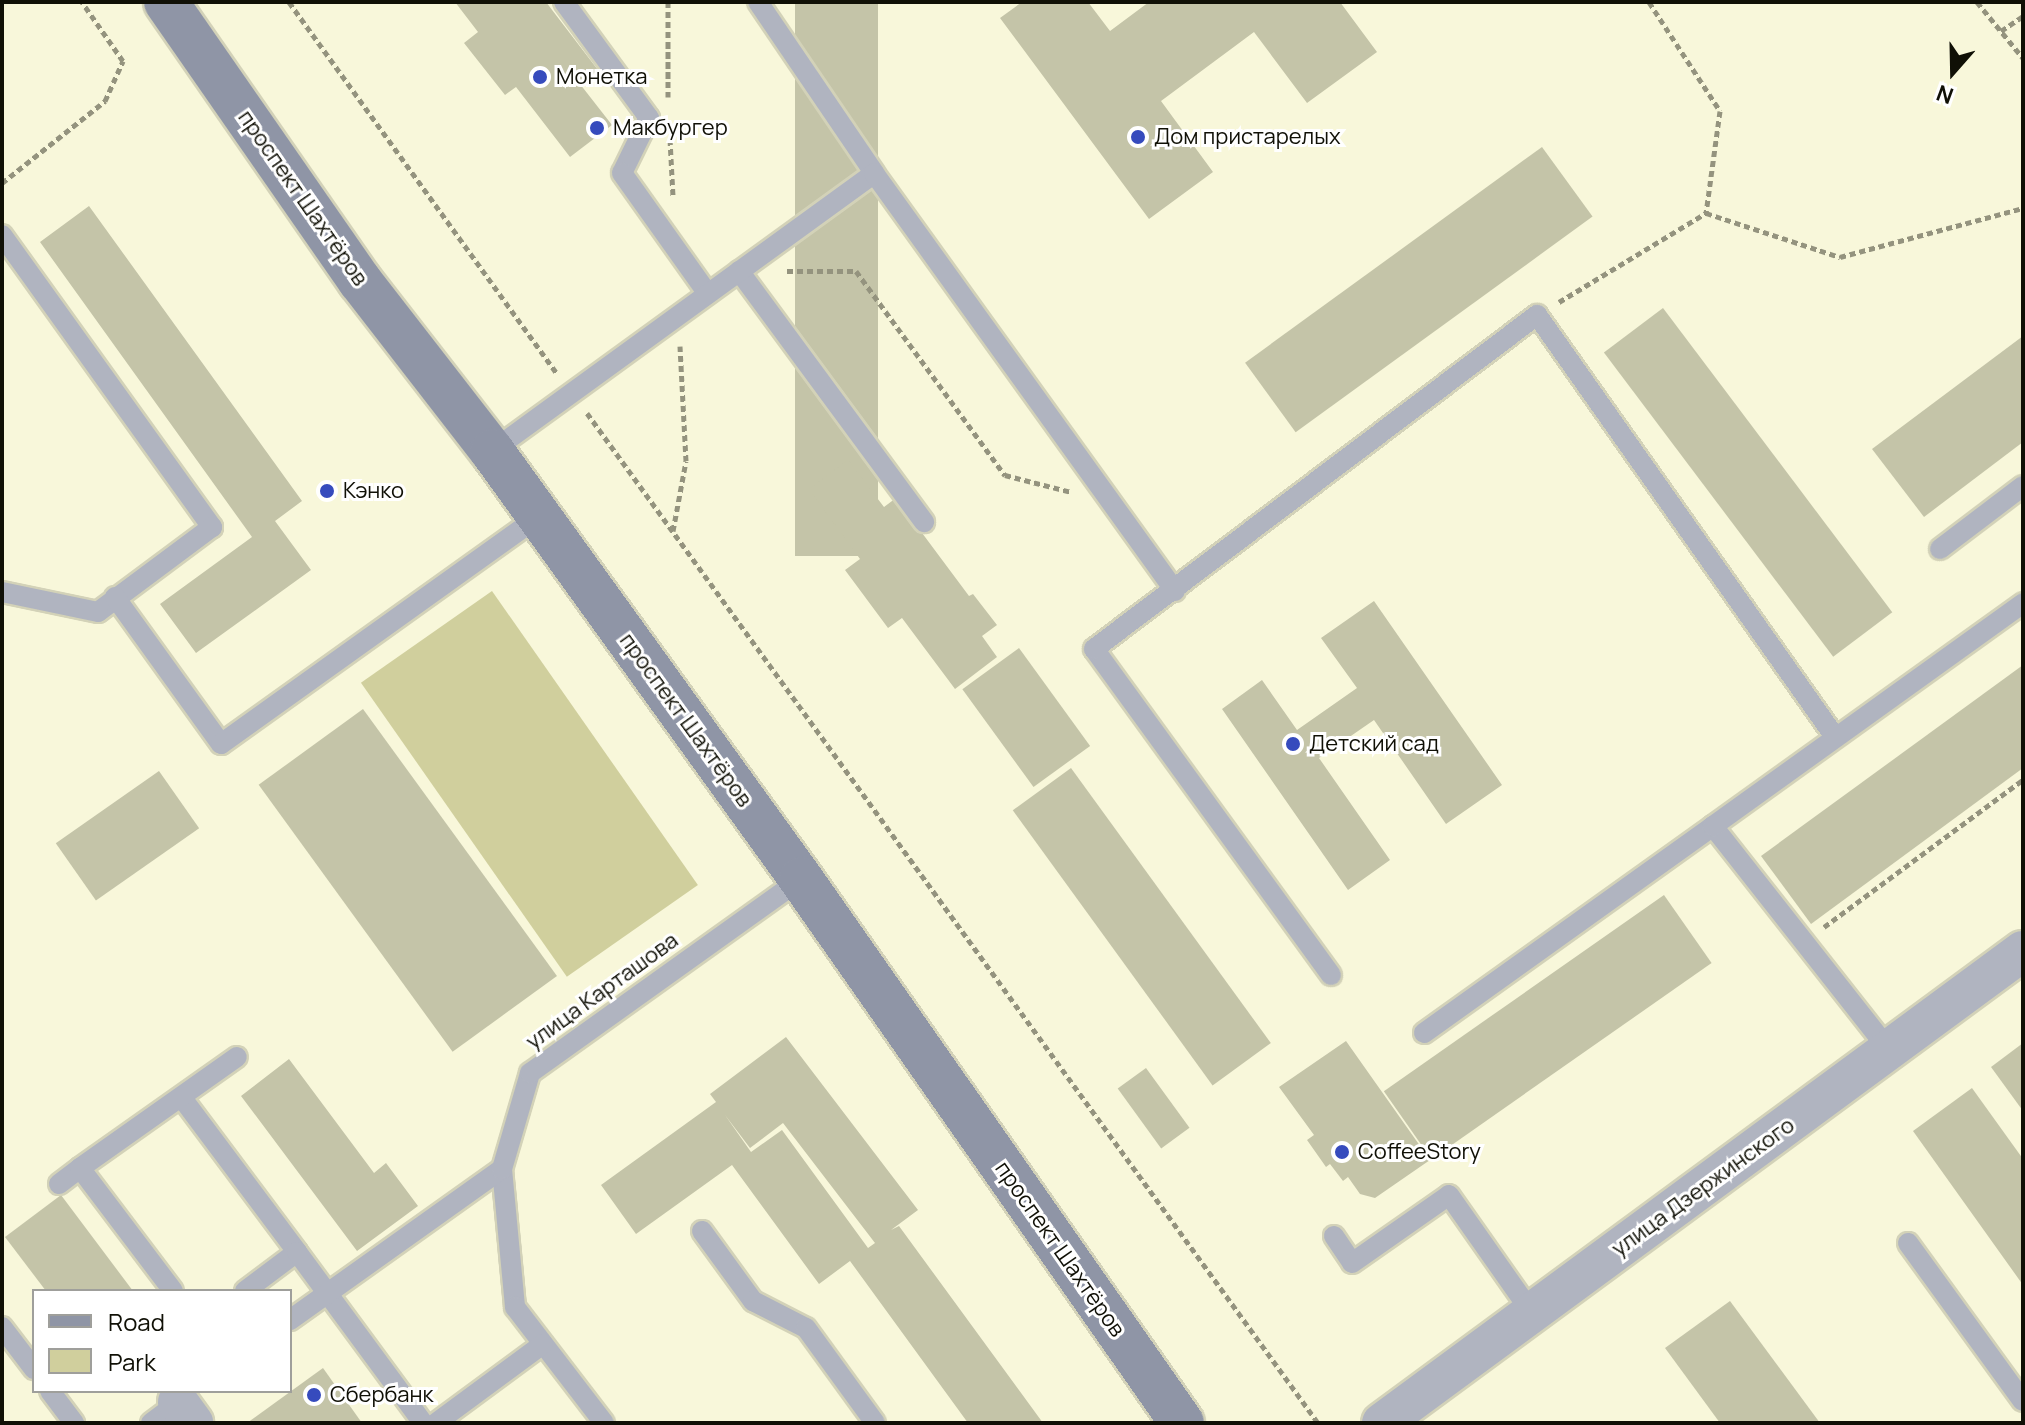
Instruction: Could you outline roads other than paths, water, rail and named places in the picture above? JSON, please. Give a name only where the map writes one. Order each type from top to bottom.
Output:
[{"type":"main road","name":"проспект Шахтёров","points":[[168,9],[360,281],[492,451],[801,879],[1182,1423]]},
{"type":"street","name":"улица Дзержинского","points":[[1382,1423],[2023,951]]},
{"type":"lane","points":[[564,2],[649,118],[622,173],[708,294]]},
{"type":"lane","points":[[758,2],[874,173],[1175,591]]},
{"type":"lane","points":[[492,451],[874,173]]},
{"type":"lane","points":[[2,235],[212,527],[98,612],[2,592]]},
{"type":"lane","points":[[739,271],[924,522]]},
{"type":"lane","points":[[1331,975],[1094,649],[1175,591],[1537,315],[1835,737]]},
{"type":"lane","points":[[1940,549],[2023,486]]},
{"type":"lane","points":[[115,597],[221,744],[539,516]]},
{"type":"lane","points":[[1424,1033],[2023,603]]},
{"type":"lane","points":[[1713,826],[1889,1050]]},
{"type":"lane","name":"улица Карташова","points":[[502,1169],[530,1073],[801,879]]},
{"type":"lane","points":[[59,1184],[237,1057]]},
{"type":"lane","points":[[182,1098],[423,1423]]},
{"type":"lane","points":[[80,1168],[171,1289]]},
{"type":"lane","points":[[292,1318],[502,1169],[515,1307],[604,1423]]},
{"type":"lane","points":[[1334,1236],[1352,1263],[1449,1195],[1532,1313]]},
{"type":"lane","points":[[702,1231],[753,1301],[806,1328],[875,1423]]},
{"type":"lane","points":[[1908,1243],[2023,1401]]},
{"type":"lane","points":[[248,1289],[297,1252]]},
{"type":"lane","points":[[2,1327],[32,1366]]},
{"type":"lane","points":[[436,1423],[543,1344]]},
{"type":"lane","points":[[52,1393],[74,1423]]},
{"type":"place","name":"Монетка","points":[[540,77]]},
{"type":"place","name":"Макбургер","points":[[597,128]]},
{"type":"place","name":"Дом пристарелых","points":[[1138,137]]},
{"type":"place","name":"Кэнко","points":[[327,491]]},
{"type":"place","name":"Детский сад","points":[[1293,744]]},
{"type":"place","name":"CoffeeStory","points":[[1342,1152]]},
{"type":"place","name":"Сбербанк","points":[[314,1395]]}]
